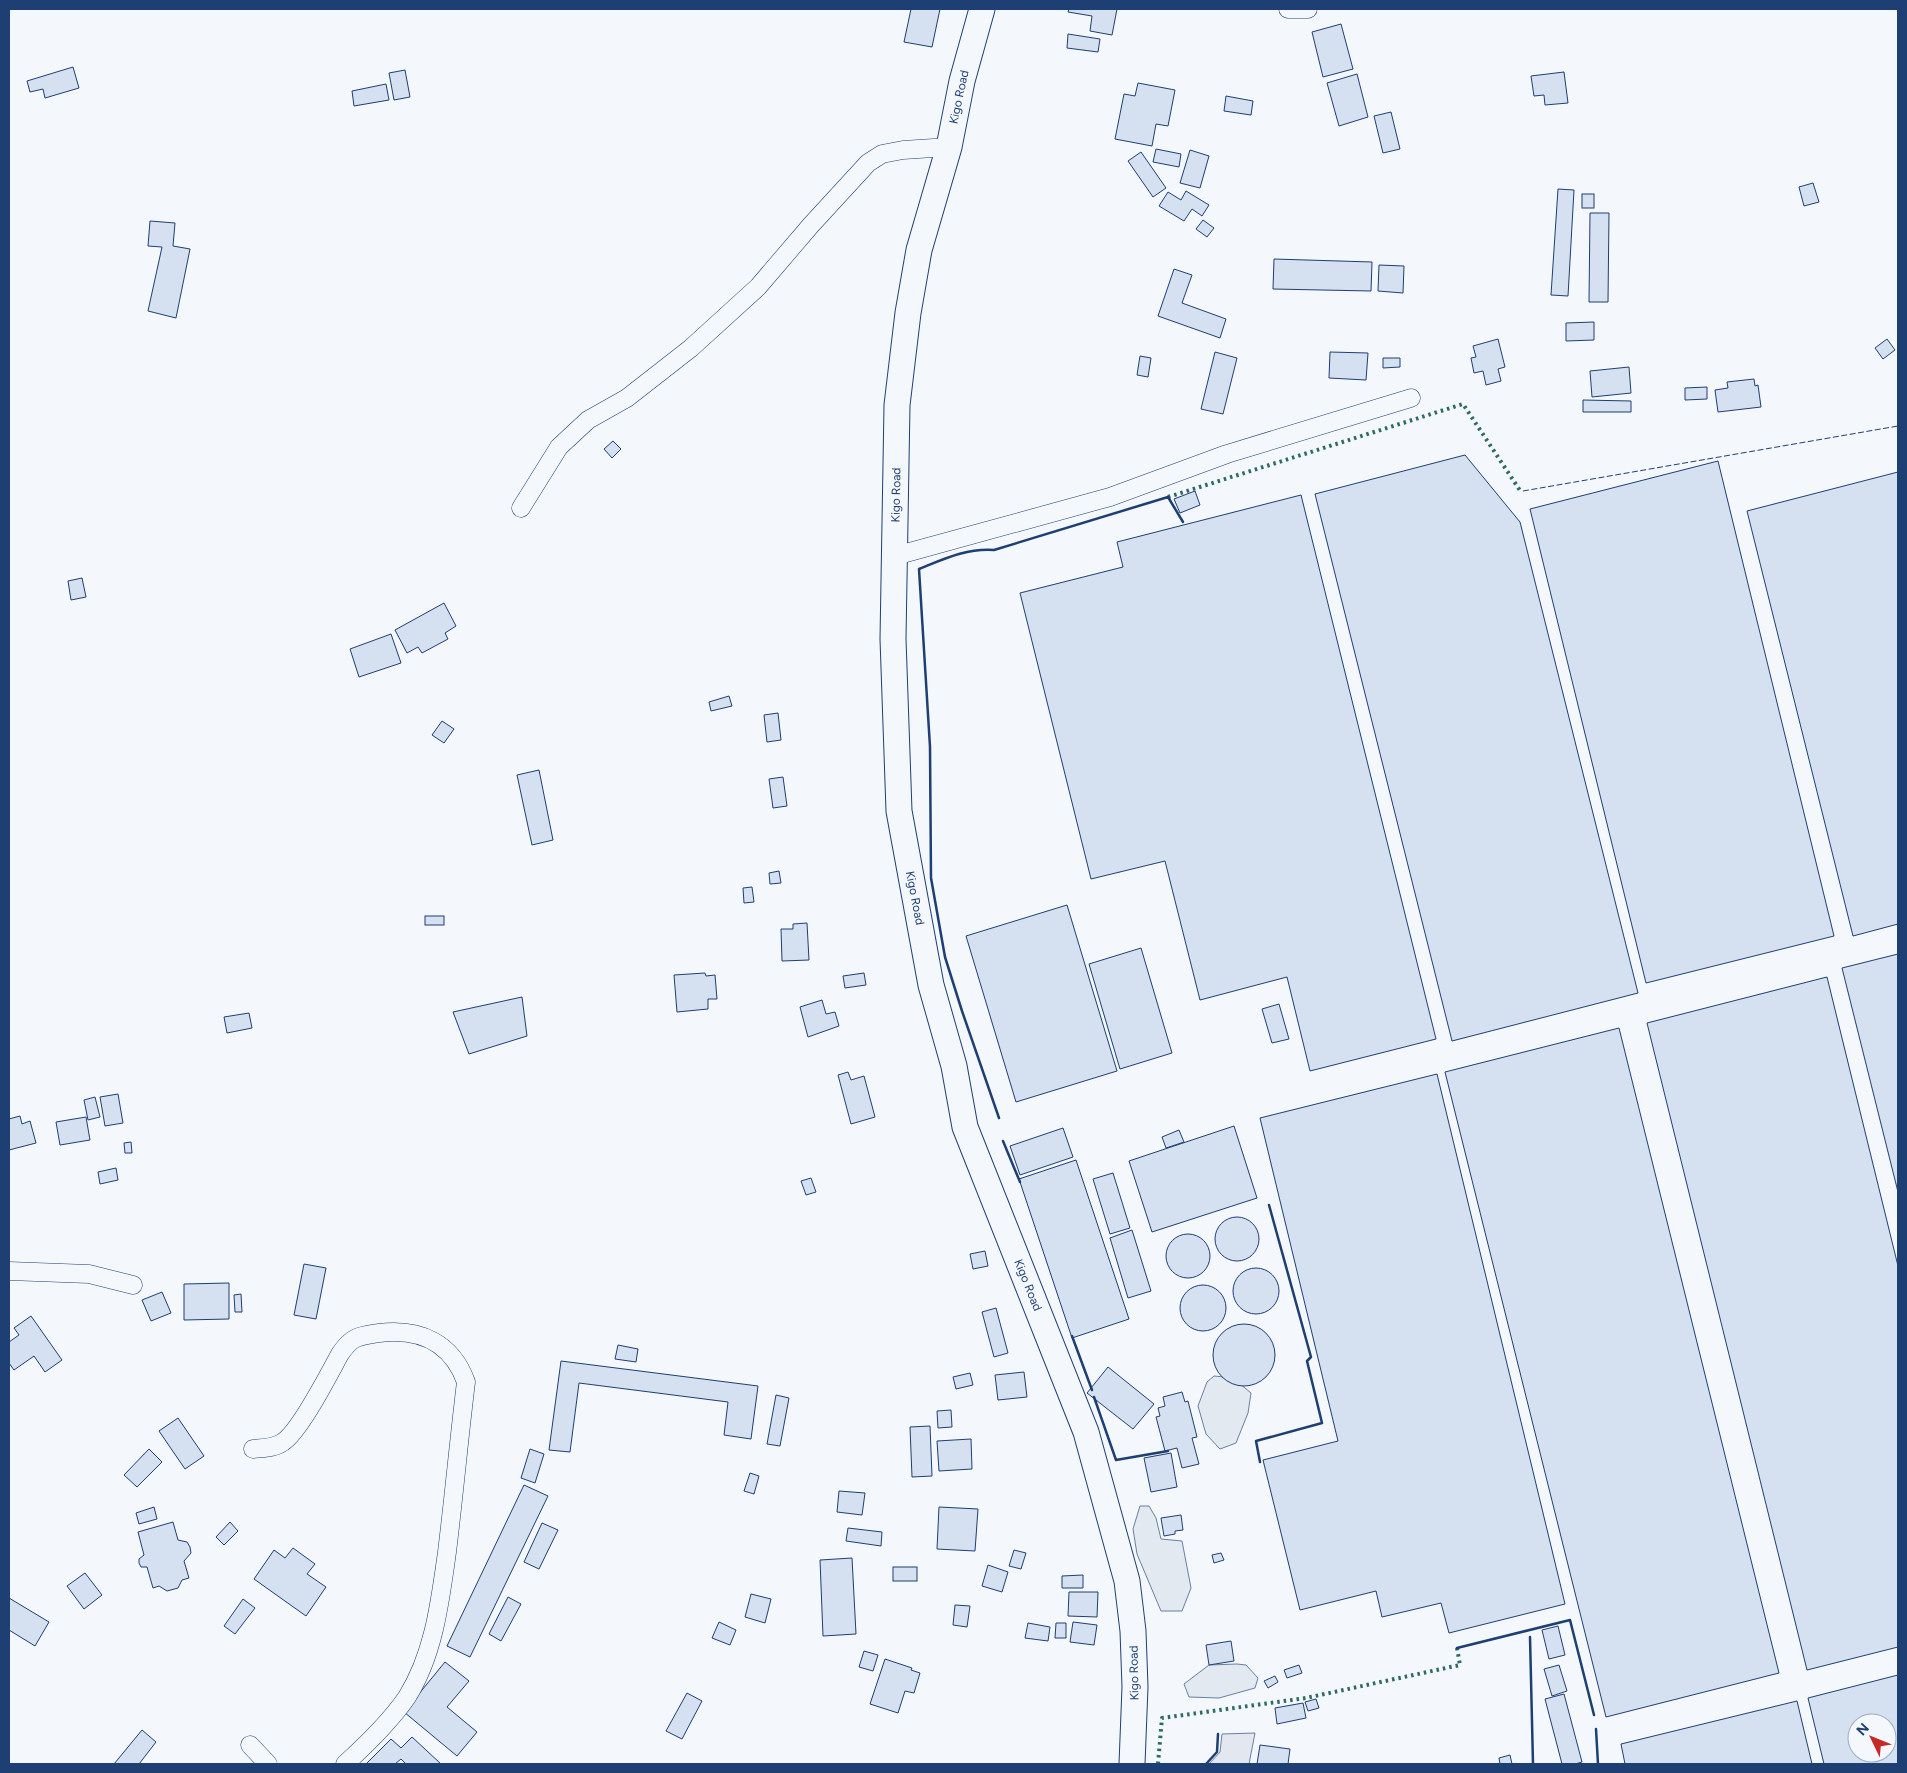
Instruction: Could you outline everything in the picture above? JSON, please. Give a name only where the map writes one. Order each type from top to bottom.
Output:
[{"type":"street","name":"Kigo Road","points":[[982,9],[962,81],[949,147],[919,250],[908,313],[897,405],[893,639],[899,811],[931,985],[954,1066],[965,1127],[1086,1432],[1127,1581],[1133,1631],[1135,1687],[1132,1764]]},
{"type":"street","points":[[1288,9],[1308,9]]},
{"type":"street","points":[[521,508],[559,447],[588,420],[627,398],[691,348],[758,287],[868,163],[882,154],[903,150],[949,147]]},
{"type":"street","points":[[895,556],[1110,497],[1227,454],[1411,398]]},
{"type":"street","points":[[9,1271],[89,1274],[133,1285]]},
{"type":"street","points":[[253,1449],[269,1448],[283,1442],[296,1430],[346,1344],[355,1337],[407,1332],[424,1336],[452,1356],[461,1367],[466,1382],[453,1504],[440,1598],[428,1651],[407,1697],[391,1719],[345,1764]]},
{"type":"street","points":[[250,1745],[268,1764]]},
{"type":"shaded area","points":[[1214,1376],[1233,1378],[1251,1393],[1248,1413],[1236,1443],[1220,1449],[1206,1434],[1198,1406],[1207,1382]]},
{"type":"shaded area","points":[[1140,1506],[1149,1506],[1156,1518],[1161,1539],[1182,1541],[1191,1588],[1182,1611],[1161,1611],[1137,1554],[1133,1529]]},
{"type":"shaded area","points":[[1209,1665],[1246,1665],[1258,1678],[1255,1688],[1219,1698],[1189,1697],[1184,1684]]},
{"type":"shaded area","points":[[1255,1733],[1249,1764],[1209,1764],[1220,1752],[1222,1734]]},
{"type":"building","points":[[911,9],[940,9],[932,47],[904,42]]},
{"type":"building","points":[[1069,9],[1117,9],[1112,35],[1090,31],[1092,16],[1068,12]]},
{"type":"building","points":[[1341,24],[1353,69],[1323,77],[1312,32]]},
{"type":"building","points":[[1068,34],[1100,39],[1098,52],[1067,48]]},
{"type":"building","points":[[73,67],[79,88],[45,98],[43,89],[30,92],[27,81]]},
{"type":"building","points":[[405,70],[410,97],[394,100],[389,73]]},
{"type":"building","points":[[1564,72],[1568,103],[1545,105],[1544,95],[1534,96],[1531,76]]},
{"type":"building","points":[[1357,74],[1368,117],[1339,126],[1327,83]]},
{"type":"building","points":[[1138,83],[1175,90],[1168,126],[1156,124],[1152,146],[1115,139],[1124,94],[1135,96]]},
{"type":"building","points":[[386,84],[389,100],[354,106],[352,91]]},
{"type":"building","points":[[1226,96],[1253,101],[1251,115],[1224,111]]},
{"type":"building","points":[[1391,112],[1400,149],[1383,153],[1374,116]]},
{"type":"building","points":[[1156,149],[1181,154],[1179,167],[1153,162]]},
{"type":"building","points":[[1190,150],[1209,156],[1200,188],[1180,183]]},
{"type":"building","points":[[1141,152],[1166,188],[1153,197],[1128,161]]},
{"type":"building","points":[[1813,183],[1819,202],[1804,206],[1799,187]]},
{"type":"building","points":[[1558,189],[1574,190],[1568,296],[1551,295]]},
{"type":"building","points":[[1186,191],[1209,205],[1202,216],[1192,209],[1184,221],[1159,206],[1168,192],[1181,200]]},
{"type":"building","points":[[1582,194],[1594,194],[1594,208],[1582,208]]},
{"type":"building","points":[[1590,213],[1609,213],[1608,302],[1589,302]]},
{"type":"building","points":[[1203,220],[1214,228],[1207,237],[1196,229]]},
{"type":"building","points":[[150,221],[175,223],[173,246],[190,249],[176,318],[148,311],[162,247],[148,246]]},
{"type":"building","points":[[1274,259],[1372,262],[1371,291],[1273,289]]},
{"type":"building","points":[[1379,265],[1404,266],[1403,293],[1378,291]]},
{"type":"building","points":[[1174,269],[1192,275],[1182,303],[1226,319],[1220,338],[1158,316]]},
{"type":"building","points":[[1594,322],[1594,340],[1566,341],[1566,323]]},
{"type":"building","points":[[1498,339],[1505,367],[1498,369],[1501,381],[1486,385],[1483,371],[1474,373],[1471,358],[1476,357],[1473,346]]},
{"type":"building","points":[[1887,339],[1895,350],[1883,359],[1875,348]]},
{"type":"building","points":[[1215,352],[1237,358],[1223,414],[1201,409]]},
{"type":"building","points":[[1330,352],[1368,353],[1366,380],[1329,378]]},
{"type":"building","points":[[1140,356],[1151,358],[1148,377],[1137,375]]},
{"type":"building","points":[[1383,358],[1400,358],[1400,367],[1383,368]]},
{"type":"building","points":[[1629,367],[1631,393],[1592,397],[1590,371]]},
{"type":"building","points":[[1754,379],[1755,386],[1758,385],[1761,407],[1718,412],[1715,390],[1728,388],[1727,382]]},
{"type":"building","points":[[1707,387],[1707,399],[1685,400],[1685,388]]},
{"type":"building","points":[[1583,400],[1631,401],[1631,412],[1583,412]]},
{"type":"building","points":[[613,441],[621,449],[612,458],[604,449]]},
{"type":"building","points":[[1465,455],[1520,522],[1638,993],[1452,1041],[1315,494]]},
{"type":"building","points":[[1718,461],[1834,936],[1646,983],[1530,509]]},
{"type":"building","points":[[1898,472],[1898,924],[1853,936],[1747,511]]},
{"type":"building","points":[[1195,491],[1200,505],[1180,513],[1174,499]]},
{"type":"building","points":[[1301,495],[1436,1039],[1310,1071],[1287,977],[1200,1000],[1165,861],[1091,879],[1020,593],[1123,567],[1117,542]]},
{"type":"building","points":[[82,578],[86,597],[71,600],[68,581]]},
{"type":"building","points":[[444,603],[456,626],[445,633],[448,639],[422,653],[418,647],[407,653],[395,630]]},
{"type":"building","points":[[391,634],[401,663],[359,677],[350,649]]},
{"type":"building","points":[[729,696],[732,706],[711,711],[709,702]]},
{"type":"building","points":[[778,713],[781,740],[767,742],[764,715]]},
{"type":"building","points":[[442,721],[454,729],[444,743],[432,735]]},
{"type":"building","points":[[539,770],[553,840],[532,845],[517,775]]},
{"type":"building","points":[[783,777],[787,806],[773,808],[769,779]]},
{"type":"building","points":[[779,871],[781,883],[770,884],[769,873]]},
{"type":"building","points":[[752,887],[754,902],[744,903],[743,888]]},
{"type":"building","points":[[1067,905],[1117,1071],[1016,1102],[966,936]]},
{"type":"building","points":[[425,916],[444,916],[444,925],[425,925]]},
{"type":"building","points":[[807,923],[809,960],[782,961],[781,929],[793,929],[793,924]]},
{"type":"building","points":[[1141,948],[1172,1053],[1120,1069],[1089,964]]},
{"type":"building","points":[[1898,954],[1898,1192],[1842,968]]},
{"type":"building","points":[[705,973],[706,976],[715,975],[717,999],[708,999],[708,1009],[677,1012],[674,975]]},
{"type":"building","points":[[864,973],[866,985],[845,988],[843,976]]},
{"type":"building","points":[[1827,977],[1898,1266],[1898,1647],[1807,1670],[1647,1023]]},
{"type":"building","points":[[522,997],[527,1036],[469,1054],[453,1012]]},
{"type":"building","points":[[822,1000],[826,1014],[835,1012],[839,1026],[808,1037],[800,1007]]},
{"type":"building","points":[[1279,1004],[1289,1039],[1272,1043],[1262,1009]]},
{"type":"building","points":[[249,1013],[252,1028],[227,1033],[224,1017]]},
{"type":"building","points":[[1619,1028],[1779,1673],[1606,1717],[1445,1072]]},
{"type":"building","points":[[848,1072],[851,1080],[864,1076],[875,1117],[851,1124],[838,1075]]},
{"type":"building","points":[[1437,1074],[1565,1604],[1449,1633],[1441,1603],[1382,1617],[1376,1591],[1300,1610],[1263,1460],[1338,1441],[1260,1118]]},
{"type":"building","points":[[118,1094],[123,1123],[105,1126],[100,1097]]},
{"type":"building","points":[[95,1097],[100,1117],[88,1120],[84,1100]]},
{"type":"building","points":[[20,1116],[22,1124],[30,1121],[36,1143],[9,1150],[9,1119]]},
{"type":"building","points":[[86,1117],[90,1140],[60,1145],[56,1122]]},
{"type":"building","points":[[1234,1126],[1257,1198],[1152,1232],[1129,1161]]},
{"type":"building","points":[[1063,1128],[1073,1157],[1020,1175],[1010,1146]]},
{"type":"building","points":[[1179,1130],[1184,1142],[1166,1148],[1162,1137]]},
{"type":"building","points":[[131,1142],[132,1153],[125,1153],[124,1143]]},
{"type":"building","points":[[1076,1160],[1129,1319],[1072,1338],[1019,1179]]},
{"type":"building","points":[[116,1168],[118,1180],[100,1184],[98,1172]]},
{"type":"building","points":[[1113,1173],[1130,1228],[1110,1234],[1093,1179]]},
{"type":"building","points":[[811,1178],[816,1192],[806,1195],[801,1181]]},
{"type":"building","points":[[1241,1217],[1253,1223],[1258,1230],[1258,1248],[1253,1255],[1246,1260],[1233,1261],[1225,1258],[1218,1251],[1215,1235],[1218,1227],[1225,1220]]},
{"type":"building","points":[[1132,1230],[1151,1291],[1128,1298],[1110,1238]]},
{"type":"building","points":[[1192,1234],[1204,1240],[1209,1247],[1209,1265],[1204,1272],[1197,1277],[1184,1278],[1176,1275],[1169,1268],[1166,1252],[1169,1244],[1176,1237]]},
{"type":"building","points":[[985,1251],[988,1266],[973,1269],[970,1254]]},
{"type":"building","points":[[304,1264],[326,1268],[316,1319],[294,1315]]},
{"type":"building","points":[[1261,1268],[1273,1274],[1278,1282],[1278,1300],[1273,1308],[1265,1313],[1251,1314],[1239,1308],[1234,1300],[1233,1286],[1239,1274],[1247,1269]]},
{"type":"building","points":[[229,1283],[229,1319],[184,1320],[184,1284]]},
{"type":"building","points":[[1198,1285],[1208,1285],[1222,1295],[1226,1308],[1222,1321],[1216,1327],[1208,1331],[1198,1331],[1184,1321],[1180,1313],[1180,1303],[1190,1289]]},
{"type":"building","points":[[162,1292],[171,1313],[151,1321],[142,1300]]},
{"type":"building","points":[[241,1294],[242,1312],[235,1312],[234,1295]]},
{"type":"building","points":[[996,1308],[1008,1353],[994,1357],[982,1312]]},
{"type":"building","points":[[31,1316],[62,1360],[45,1372],[34,1356],[14,1370],[9,1363],[9,1342],[19,1335],[14,1328]]},
{"type":"building","points":[[1244,1324],[1256,1326],[1266,1333],[1273,1343],[1275,1355],[1273,1367],[1266,1377],[1256,1384],[1244,1386],[1232,1384],[1222,1377],[1215,1367],[1213,1355],[1215,1343],[1222,1333],[1232,1326]]},
{"type":"building","points":[[618,1345],[638,1349],[636,1362],[615,1359]]},
{"type":"building","points":[[561,1361],[758,1386],[751,1439],[724,1435],[728,1402],[579,1383],[570,1452],[549,1450]]},
{"type":"building","points":[[1108,1367],[1154,1404],[1133,1429],[1087,1393]]},
{"type":"building","points":[[1024,1372],[1027,1397],[998,1400],[995,1375]]},
{"type":"building","points":[[970,1373],[973,1385],[956,1389],[953,1377]]},
{"type":"building","points":[[1182,1392],[1185,1402],[1188,1401],[1197,1437],[1192,1438],[1199,1464],[1182,1468],[1177,1448],[1165,1451],[1156,1417],[1160,1416],[1158,1408],[1165,1406],[1163,1397]]},
{"type":"building","points":[[776,1395],[789,1398],[780,1446],[767,1444]]},
{"type":"building","points":[[951,1410],[952,1427],[938,1428],[937,1411]]},
{"type":"building","points":[[178,1418],[204,1456],[185,1469],[159,1431]]},
{"type":"building","points":[[930,1426],[932,1476],[912,1477],[910,1427]]},
{"type":"building","points":[[971,1439],[972,1469],[939,1471],[937,1441]]},
{"type":"building","points":[[149,1449],[162,1462],[137,1487],[124,1475]]},
{"type":"building","points":[[530,1449],[544,1454],[535,1483],[521,1478]]},
{"type":"building","points":[[1171,1453],[1177,1487],[1151,1492],[1144,1458]]},
{"type":"building","points":[[750,1473],[759,1476],[754,1494],[744,1491]]},
{"type":"building","points":[[524,1485],[548,1496],[470,1657],[447,1646]]},
{"type":"building","points":[[839,1491],[865,1493],[862,1515],[837,1512]]},
{"type":"building","points":[[154,1507],[157,1519],[139,1524],[136,1513]]},
{"type":"building","points":[[939,1507],[978,1509],[975,1551],[937,1549]]},
{"type":"building","points":[[1181,1515],[1183,1530],[1164,1536],[1161,1518]]},
{"type":"building","points":[[173,1522],[178,1540],[187,1542],[190,1547],[191,1553],[184,1561],[189,1578],[182,1580],[178,1588],[167,1591],[159,1586],[153,1588],[147,1567],[141,1567],[139,1563],[139,1559],[144,1555],[138,1532]]},
{"type":"building","points":[[230,1522],[238,1531],[224,1545],[216,1537]]},
{"type":"building","points":[[542,1523],[558,1530],[539,1569],[524,1562]]},
{"type":"building","points":[[848,1528],[882,1532],[881,1546],[846,1541]]},
{"type":"building","points":[[293,1548],[315,1564],[307,1574],[326,1587],[306,1616],[254,1579],[274,1550],[285,1558]]},
{"type":"building","points":[[1014,1550],[1026,1553],[1021,1569],[1009,1566]]},
{"type":"building","points":[[1221,1553],[1224,1560],[1214,1563],[1212,1555]]},
{"type":"building","points":[[852,1558],[856,1634],[823,1636],[820,1560]]},
{"type":"building","points":[[988,1565],[1008,1572],[1002,1592],[982,1586]]},
{"type":"building","points":[[893,1567],[917,1567],[917,1581],[893,1581]]},
{"type":"building","points":[[85,1573],[102,1595],[84,1609],[67,1586]]},
{"type":"building","points":[[1083,1575],[1083,1588],[1062,1588],[1062,1576]]},
{"type":"building","points":[[1069,1592],[1098,1592],[1097,1617],[1068,1616]]},
{"type":"building","points":[[751,1594],[771,1599],[765,1623],[745,1617]]},
{"type":"building","points":[[508,1597],[521,1604],[501,1641],[489,1634]]},
{"type":"building","points":[[9,1598],[49,1622],[35,1646],[9,1630]]},
{"type":"building","points":[[243,1599],[255,1608],[235,1634],[224,1626]]},
{"type":"building","points":[[955,1605],[970,1606],[967,1627],[953,1625]]},
{"type":"building","points":[[719,1622],[736,1630],[730,1645],[712,1638]]},
{"type":"building","points":[[1073,1622],[1097,1625],[1094,1645],[1070,1642]]},
{"type":"building","points":[[1028,1623],[1050,1627],[1048,1641],[1025,1638]]},
{"type":"building","points":[[1056,1623],[1066,1623],[1066,1638],[1055,1638]]},
{"type":"building","points":[[1558,1626],[1565,1655],[1549,1659],[1542,1630]]},
{"type":"building","points":[[1231,1641],[1234,1661],[1209,1665],[1206,1645]]},
{"type":"building","points":[[864,1651],[878,1655],[873,1671],[859,1667]]},
{"type":"building","points":[[885,1659],[912,1668],[911,1670],[920,1673],[914,1693],[905,1691],[898,1713],[870,1704]]},
{"type":"building","points":[[445,1662],[469,1681],[447,1707],[477,1732],[457,1756],[404,1712]]},
{"type":"building","points":[[1299,1665],[1302,1673],[1287,1678],[1284,1670]]},
{"type":"building","points":[[1559,1665],[1567,1691],[1552,1696],[1544,1669]]},
{"type":"building","points":[[1898,1675],[1898,1764],[1824,1764],[1808,1698]]},
{"type":"building","points":[[1275,1676],[1278,1682],[1268,1688],[1264,1681]]},
{"type":"building","points":[[687,1693],[702,1701],[682,1739],[666,1731]]},
{"type":"building","points":[[1564,1694],[1582,1762],[1575,1764],[1562,1764],[1545,1699]]},
{"type":"building","points":[[1316,1699],[1319,1708],[1308,1711],[1305,1702]]},
{"type":"building","points":[[1797,1701],[1812,1764],[1625,1764],[1621,1744]]},
{"type":"building","points":[[1303,1703],[1306,1718],[1277,1724],[1275,1708]]},
{"type":"building","points":[[142,1730],[156,1742],[139,1764],[114,1764]]},
{"type":"building","points":[[412,1737],[441,1764],[406,1764],[401,1759],[395,1764],[366,1764],[391,1739],[401,1748]]},
{"type":"building","points":[[1260,1745],[1290,1749],[1288,1764],[1257,1764]]},
{"type":"building","points":[[1510,1755],[1512,1764],[1500,1764],[1499,1758]]},
{"type":"hedge","points":[[1168,497],[1463,404],[1521,492]]},
{"type":"hedge","points":[[1158,1764],[1162,1718],[1306,1698],[1460,1665],[1457,1648]]},
{"type":"fence","points":[[1523,491],[1898,426]]},
{"type":"wall","points":[[999,1118],[945,957],[931,878],[930,747],[919,569],[956,555],[974,551],[994,550],[1168,497],[1183,522]]},
{"type":"wall","points":[[1003,1141],[1020,1182]]},
{"type":"wall","points":[[1260,1462],[1256,1441],[1322,1423],[1307,1361],[1311,1357],[1269,1205]]},
{"type":"wall","points":[[1072,1336],[1092,1390]]},
{"type":"wall","points":[[1094,1397],[1116,1460],[1168,1451]]},
{"type":"wall","points":[[1457,1648],[1570,1620],[1594,1715]]},
{"type":"wall","points":[[1530,1637],[1533,1764]]},
{"type":"wall","points":[[1596,1729],[1598,1764]]},
{"type":"wall","points":[[1206,1764],[1217,1752],[1218,1734]]}]
